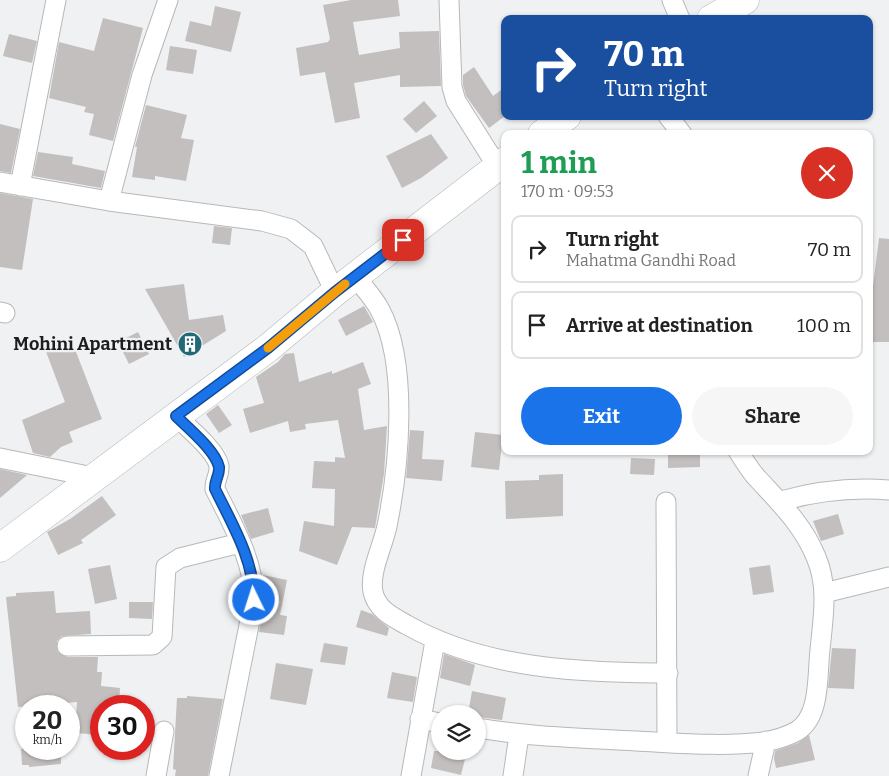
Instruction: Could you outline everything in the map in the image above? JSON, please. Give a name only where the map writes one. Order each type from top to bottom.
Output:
[{"type":"main road","points":[[718,15],[745,0]]},
{"type":"main road","points":[[548,130],[561,120]]},
{"type":"main road","points":[[0,548],[268,348],[345,284],[501,163]]},
{"type":"street","points":[[20,186],[56,0]]},
{"type":"street","points":[[109,201],[142,75],[168,0]]},
{"type":"street","points":[[449,0],[452,87],[456,101],[501,163]]},
{"type":"street","points":[[672,0],[678,15]]},
{"type":"street","points":[[671,120],[679,130]]},
{"type":"street","points":[[0,182],[109,201],[262,221],[291,229],[313,246],[345,284],[380,310],[391,340],[397,378],[399,417],[396,470],[387,527],[373,580],[373,592],[377,603],[384,611],[435,641],[484,656],[570,671],[668,672]]},
{"type":"street","points":[[176,416],[212,452],[217,462],[219,473],[214,484],[215,489],[240,543],[253,577],[254,600],[219,776]]},
{"type":"street","points":[[486,729],[519,735],[668,742],[766,742],[797,730],[810,717],[814,700],[825,612],[824,592],[817,558],[804,532],[781,501],[756,478],[741,455]]},
{"type":"street","points":[[0,458],[93,477]]},
{"type":"street","points":[[781,501],[840,489],[889,490]]},
{"type":"street","points":[[666,502],[668,742]]},
{"type":"street","points":[[67,646],[153,645],[158,642],[163,630],[166,567],[180,558],[240,543]]},
{"type":"street","points":[[824,592],[889,577]]},
{"type":"street","points":[[411,776],[435,641]]},
{"type":"street","points":[[420,719],[431,721]]},
{"type":"street","points":[[156,776],[164,731]]},
{"type":"street","points":[[513,776],[519,735]]},
{"type":"street","points":[[758,776],[766,742]]},
{"type":"building","points":[[351,0],[398,0],[400,16],[353,22],[359,55],[400,48],[399,32],[439,31],[441,86],[400,87],[400,75],[354,83],[360,118],[335,123],[325,72],[300,76],[296,48],[328,42],[330,39],[323,5]]},
{"type":"building","points":[[215,6],[241,12],[231,52],[185,41],[190,21],[211,26]]},
{"type":"building","points":[[103,18],[143,28],[113,141],[89,135],[94,114],[84,112],[86,107],[49,98],[59,42],[94,51]]},
{"type":"building","points":[[9,34],[37,41],[32,63],[3,56]]},
{"type":"building","points":[[170,46],[197,50],[193,74],[166,70]]},
{"type":"building","points":[[474,67],[493,96],[501,90],[501,119],[489,128],[466,96],[463,75]]},
{"type":"building","points":[[424,101],[437,116],[416,133],[403,119]]},
{"type":"building","points":[[146,105],[187,115],[181,138],[194,140],[186,181],[155,176],[155,180],[132,177],[137,147],[135,147]]},
{"type":"building","points":[[0,124],[20,129],[11,173],[0,171]]},
{"type":"building","points":[[431,134],[448,158],[421,178],[402,188],[386,156]]},
{"type":"building","points":[[38,152],[73,157],[72,164],[105,171],[101,188],[33,176]]},
{"type":"building","points":[[0,193],[33,199],[22,270],[0,267]]},
{"type":"building","points":[[214,226],[232,228],[230,245],[212,243]]},
{"type":"building","points":[[879,238],[889,239],[889,342],[873,342],[873,286]]},
{"type":"building","points":[[184,284],[189,320],[223,315],[226,331],[184,357],[145,289]]},
{"type":"building","points":[[364,306],[373,322],[346,336],[338,320]]},
{"type":"building","points":[[138,332],[149,354],[129,364],[118,342]]},
{"type":"building","points":[[71,339],[102,419],[69,432],[73,442],[61,447],[50,457],[33,453],[22,420],[65,402],[45,349]]},
{"type":"building","points":[[294,353],[299,382],[332,371],[332,374],[363,362],[371,384],[358,389],[364,430],[387,426],[384,474],[375,528],[352,527],[337,565],[299,551],[304,521],[334,526],[335,489],[312,488],[314,461],[335,462],[335,457],[345,458],[338,420],[305,424],[306,429],[290,432],[288,421],[250,433],[243,409],[264,403],[256,377],[278,362],[285,354]]},
{"type":"building","points":[[218,405],[232,425],[219,433],[206,414]]},
{"type":"building","points":[[410,430],[424,431],[422,459],[444,460],[442,481],[406,478]]},
{"type":"building","points":[[475,432],[501,435],[499,470],[471,467]]},
{"type":"building","points":[[668,455],[700,455],[700,467],[668,468]]},
{"type":"building","points":[[631,458],[655,459],[654,475],[630,474]]},
{"type":"building","points":[[0,469],[27,475],[0,498]]},
{"type":"building","points":[[563,474],[563,516],[506,519],[505,481],[539,480],[539,475]]},
{"type":"building","points":[[102,496],[116,515],[81,540],[83,543],[58,555],[47,532],[70,519]]},
{"type":"building","points":[[268,508],[274,532],[251,539],[241,515]]},
{"type":"building","points":[[838,514],[844,534],[821,541],[813,521]]},
{"type":"building","points":[[110,565],[117,599],[95,604],[88,569]]},
{"type":"building","points":[[770,565],[774,592],[753,595],[749,568]]},
{"type":"building","points":[[263,575],[287,580],[280,615],[287,616],[284,635],[259,632],[265,600]]},
{"type":"building","points":[[54,591],[56,613],[90,611],[91,634],[62,636],[57,641],[58,652],[67,657],[98,657],[97,672],[102,672],[101,686],[120,688],[120,695],[90,695],[90,734],[80,733],[80,695],[17,695],[6,597],[16,596],[16,593]]},
{"type":"building","points":[[129,602],[153,602],[152,619],[129,618]]},
{"type":"building","points":[[361,610],[372,614],[389,628],[387,636],[356,627]]},
{"type":"building","points":[[324,643],[348,647],[345,665],[320,662]]},
{"type":"building","points":[[832,648],[856,649],[854,689],[828,688]]},
{"type":"building","points":[[444,654],[475,665],[470,686],[440,678]]},
{"type":"building","points":[[276,663],[313,669],[306,705],[270,699]]},
{"type":"building","points":[[392,672],[417,677],[413,702],[387,698]]},
{"type":"building","points":[[472,691],[506,698],[502,720],[486,718],[486,705],[470,705]]},
{"type":"building","points":[[187,696],[223,699],[208,776],[175,776],[176,770],[173,769],[177,698],[187,698]]},
{"type":"building","points":[[809,735],[815,760],[776,768],[775,751],[798,743]]},
{"type":"building","points":[[22,760],[61,760],[61,764],[29,767],[29,765],[22,765]]},
{"type":"building","points":[[432,760],[465,760],[461,775],[431,768]]},
{"type":"slow traffic","points":[[268,348],[345,284]]},
{"type":"place","name":"Mohini Apartment","points":[[190,344]]},
{"type":"route","points":[[254,600],[253,577],[249,564],[215,489],[214,484],[219,473],[217,462],[212,452],[176,416],[268,348],[335,292],[403,240]]}]
